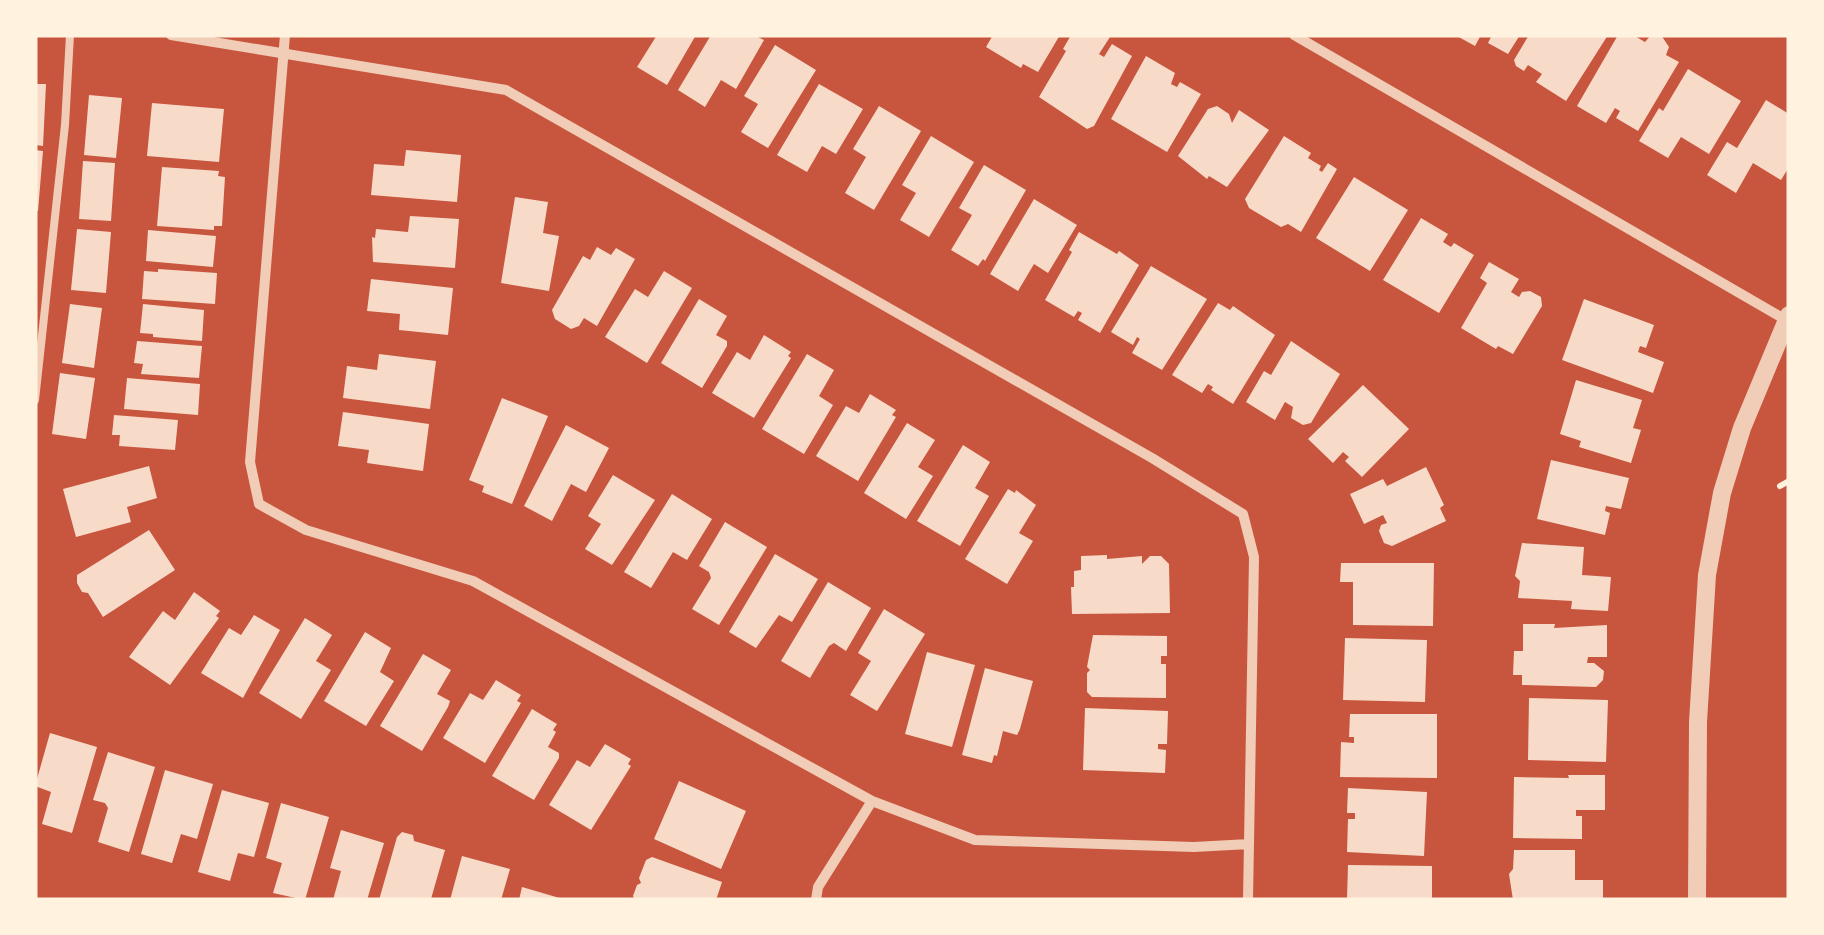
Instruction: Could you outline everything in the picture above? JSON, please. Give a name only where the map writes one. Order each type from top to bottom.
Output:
[{"type":"street","points":[[171,35],[506,90],[1152,458],[1243,514],[1254,557],[1248,900]]},
{"type":"street","points":[[285,35],[250,462],[259,504],[306,530],[473,581],[872,801],[975,840],[1194,848],[1248,844]]},
{"type":"street","points":[[1294,35],[1788,317],[1742,428],[1722,493],[1707,575],[1698,722],[1697,900]]},
{"type":"street","points":[[816,900],[818,887],[872,801]]},
{"type":"lane","points":[[35,400],[70,35]]},
{"type":"path","points":[[1780,486],[1789,481]]},
{"type":"building","points":[[657,35],[696,35],[667,85],[637,67]]},
{"type":"building","points":[[711,35],[754,35],[764,40],[736,89],[721,80],[705,107],[678,90]]},
{"type":"building","points":[[993,35],[1060,35],[1038,72],[1023,64],[1021,68],[986,47]]},
{"type":"building","points":[[1071,35],[1107,35],[1110,37],[1099,54],[1104,57],[1112,44],[1132,56],[1094,126],[1087,129],[1039,97]]},
{"type":"building","points":[[1455,35],[1481,35],[1475,46]]},
{"type":"building","points":[[1492,35],[1520,35],[1508,54],[1488,43]]},
{"type":"building","points":[[1529,35],[1608,35],[1566,101],[1536,82],[1542,74],[1528,65],[1524,71],[1516,66],[1514,60]]},
{"type":"building","points":[[1618,35],[1633,35],[1645,42],[1651,35],[1661,35],[1669,47],[1666,55],[1679,62],[1638,131],[1616,118],[1620,111],[1615,108],[1606,123],[1577,106]]},
{"type":"building","points":[[775,45],[816,70],[768,148],[741,132],[758,104],[744,96]]},
{"type":"building","points":[[1146,56],[1175,73],[1171,84],[1177,87],[1180,82],[1201,94],[1167,152],[1111,119]]},
{"type":"building","points":[[1688,69],[1741,101],[1709,154],[1681,137],[1668,158],[1639,141]]},
{"type":"building","points":[[35,84],[46,84],[43,146],[35,145]]},
{"type":"building","points":[[819,84],[863,109],[836,154],[822,146],[807,172],[777,155]]},
{"type":"building","points":[[89,95],[122,98],[116,158],[84,155]]},
{"type":"building","points":[[1766,100],[1789,114],[1789,167],[1781,180],[1753,163],[1736,193],[1707,175],[1727,142],[1737,148]]},
{"type":"building","points":[[152,103],[224,109],[219,162],[147,156]]},
{"type":"building","points":[[879,106],[921,131],[874,210],[845,193],[866,157],[853,149]]},
{"type":"building","points":[[1217,106],[1229,114],[1232,123],[1239,110],[1269,130],[1227,187],[1209,176],[1207,179],[1178,156],[1208,109]]},
{"type":"building","points":[[931,136],[974,162],[929,237],[900,220],[916,193],[902,185]]},
{"type":"building","points":[[1284,136],[1311,153],[1308,158],[1321,166],[1322,172],[1328,163],[1337,169],[1301,232],[1288,224],[1281,227],[1249,208],[1245,199]]},
{"type":"building","points":[[35,150],[43,151],[38,211],[35,211]]},
{"type":"building","points":[[406,150],[461,155],[457,202],[371,195],[374,164],[404,166]]},
{"type":"building","points":[[83,161],[115,163],[111,221],[79,219]]},
{"type":"building","points":[[984,165],[1026,190],[985,261],[978,266],[951,250],[972,215],[959,208]]},
{"type":"building","points":[[162,167],[219,171],[218,176],[225,177],[222,226],[214,226],[214,230],[157,226]]},
{"type":"building","points":[[1354,177],[1408,210],[1370,271],[1316,238]]},
{"type":"building","points":[[515,197],[548,202],[543,233],[559,236],[549,291],[501,283]]},
{"type":"building","points":[[1034,199],[1077,225],[1048,273],[1034,264],[1018,291],[990,274]]},
{"type":"building","points":[[410,216],[459,219],[455,268],[373,262],[372,237],[375,238],[376,229],[408,232]]},
{"type":"building","points":[[1421,218],[1448,234],[1443,242],[1451,247],[1454,243],[1474,255],[1439,313],[1383,280]]},
{"type":"building","points":[[77,229],[111,232],[106,293],[71,290]]},
{"type":"building","points":[[148,230],[216,236],[213,267],[146,261]]},
{"type":"building","points":[[1079,232],[1139,265],[1100,333],[1078,320],[1082,313],[1078,311],[1074,317],[1045,300]]},
{"type":"building","points":[[597,247],[611,255],[616,248],[635,259],[597,326],[584,318],[571,329],[555,319],[552,310],[583,256],[590,260]]},
{"type":"building","points":[[1489,262],[1519,279],[1511,292],[1519,297],[1530,291],[1541,297],[1542,306],[1513,354],[1498,346],[1496,349],[1461,328],[1487,283],[1480,278]]},
{"type":"building","points":[[1151,266],[1207,299],[1162,370],[1132,353],[1140,339],[1137,337],[1133,345],[1111,332]]},
{"type":"building","points":[[144,271],[217,273],[215,304],[142,299]]},
{"type":"building","points":[[664,271],[692,288],[647,363],[605,337],[635,289],[648,297]]},
{"type":"building","points":[[371,279],[453,288],[448,335],[399,330],[400,314],[367,311]]},
{"type":"building","points":[[699,299],[727,316],[716,335],[727,341],[727,346],[702,388],[661,363]]},
{"type":"building","points":[[1584,299],[1654,325],[1646,348],[1640,346],[1638,352],[1664,362],[1653,393],[1562,360]]},
{"type":"building","points":[[1218,303],[1230,310],[1233,306],[1275,335],[1233,404],[1208,384],[1202,393],[1172,375]]},
{"type":"building","points":[[70,304],[102,308],[94,368],[62,363]]},
{"type":"building","points":[[143,304],[204,310],[202,341],[140,333]]},
{"type":"building","points":[[764,335],[791,352],[791,358],[754,418],[712,393],[737,352],[750,360]]},
{"type":"building","points":[[137,341],[202,346],[199,378],[141,374],[143,364],[134,363]]},
{"type":"building","points":[[1291,341],[1340,374],[1311,423],[1303,425],[1291,418],[1293,407],[1285,402],[1275,420],[1246,402],[1264,371],[1271,375]]},
{"type":"building","points":[[379,354],[436,361],[430,409],[343,398],[347,366],[377,370]]},
{"type":"building","points":[[807,354],[834,370],[819,396],[833,405],[804,454],[762,429]]},
{"type":"building","points":[[60,373],[95,378],[86,439],[52,434]]},
{"type":"building","points":[[127,378],[200,384],[198,415],[124,409]]},
{"type":"building","points":[[1576,380],[1642,400],[1633,428],[1641,430],[1631,463],[1579,447],[1581,441],[1560,434]]},
{"type":"building","points":[[1363,385],[1409,429],[1362,477],[1345,461],[1349,457],[1343,452],[1333,463],[1308,439]]},
{"type":"building","points":[[870,394],[896,410],[892,415],[896,417],[858,481],[816,456],[846,406],[859,413]]},
{"type":"building","points":[[502,398],[548,416],[512,504],[482,492],[484,486],[469,480]]},
{"type":"building","points":[[343,412],[429,424],[423,471],[367,463],[369,450],[338,446]]},
{"type":"building","points":[[114,415],[178,420],[175,450],[119,446],[120,435],[112,435]]},
{"type":"building","points":[[907,423],[935,440],[918,467],[933,476],[906,519],[864,493]]},
{"type":"building","points":[[566,425],[609,448],[586,492],[571,484],[552,521],[524,506]]},
{"type":"building","points":[[963,445],[990,462],[975,488],[989,496],[960,546],[917,521]]},
{"type":"building","points":[[1551,460],[1629,478],[1621,509],[1606,506],[1605,511],[1610,513],[1605,535],[1537,519]]},
{"type":"building","points":[[149,466],[157,498],[127,507],[131,522],[76,537],[63,489]]},
{"type":"building","points":[[1426,467],[1444,505],[1440,508],[1446,521],[1392,546],[1384,543],[1379,531],[1387,523],[1383,515],[1364,524],[1350,494],[1383,479],[1387,486]]},
{"type":"building","points":[[613,475],[655,500],[612,565],[585,549],[601,524],[588,516]]},
{"type":"building","points":[[1008,489],[1015,493],[1016,490],[1036,505],[1019,533],[1033,541],[1007,584],[965,559]]},
{"type":"building","points":[[672,494],[712,519],[687,560],[673,552],[651,588],[624,572]]},
{"type":"building","points":[[725,522],[767,547],[719,625],[692,609],[711,578],[699,566]]},
{"type":"building","points":[[149,530],[175,570],[103,617],[88,593],[82,592],[77,575]]},
{"type":"building","points":[[1522,543],[1584,547],[1582,575],[1611,577],[1608,611],[1571,609],[1572,601],[1518,598],[1520,581],[1515,576]]},
{"type":"building","points":[[775,554],[818,579],[792,622],[779,615],[756,648],[729,632]]},
{"type":"building","points":[[1107,555],[1107,559],[1142,556],[1142,564],[1150,556],[1161,556],[1169,564],[1170,613],[1072,614],[1071,587],[1074,571],[1081,570],[1081,556]]},
{"type":"building","points":[[1341,563],[1434,563],[1433,626],[1353,625],[1353,582],[1340,582]]},
{"type":"building","points":[[828,582],[871,608],[846,651],[834,643],[829,646],[810,678],[781,661]]},
{"type":"building","points":[[194,592],[220,611],[216,616],[219,618],[170,685],[129,657],[163,611],[175,620]]},
{"type":"building","points":[[884,609],[925,634],[877,711],[850,695],[871,661],[858,653]]},
{"type":"building","points":[[254,615],[280,630],[243,698],[201,673],[229,628],[241,635]]},
{"type":"building","points":[[305,618],[332,635],[316,661],[331,670],[301,719],[259,693]]},
{"type":"building","points":[[1523,624],[1555,624],[1554,628],[1607,625],[1607,657],[1588,657],[1587,663],[1604,671],[1603,680],[1596,687],[1522,685],[1522,675],[1513,675],[1514,651],[1523,651]]},
{"type":"building","points":[[365,632],[391,648],[380,672],[394,681],[366,726],[324,701]]},
{"type":"building","points":[[1093,635],[1167,636],[1167,656],[1161,656],[1161,664],[1166,664],[1166,698],[1092,697],[1087,692],[1087,667]]},
{"type":"building","points":[[1345,638],[1427,640],[1425,702],[1343,700]]},
{"type":"building","points":[[927,652],[975,665],[952,747],[905,734]]},
{"type":"building","points":[[423,654],[451,670],[437,694],[450,701],[448,707],[422,751],[380,726]]},
{"type":"building","points":[[985,668],[1033,681],[1017,735],[1003,731],[992,763],[962,755]]},
{"type":"building","points":[[496,680],[521,695],[517,701],[521,703],[485,763],[443,738],[470,693],[483,700]]},
{"type":"building","points":[[1529,698],[1608,700],[1606,762],[1528,760]]},
{"type":"building","points":[[1085,708],[1168,711],[1167,744],[1158,744],[1158,749],[1166,750],[1165,773],[1083,770]]},
{"type":"building","points":[[532,709],[557,724],[548,747],[559,753],[534,800],[492,776]]},
{"type":"building","points":[[1350,714],[1437,714],[1437,778],[1340,777],[1341,742],[1354,743],[1354,737],[1349,737]]},
{"type":"building","points":[[50,733],[97,747],[72,833],[42,824],[51,792],[35,786]]},
{"type":"building","points":[[605,744],[631,759],[631,766],[591,830],[549,805],[577,760],[590,767]]},
{"type":"building","points":[[108,752],[155,767],[129,852],[98,842],[108,808],[93,800]]},
{"type":"building","points":[[165,770],[213,784],[197,839],[181,834],[172,863],[141,854]]},
{"type":"building","points":[[1568,775],[1605,775],[1605,810],[1576,810],[1576,816],[1582,816],[1582,839],[1513,838],[1514,777],[1569,778]]},
{"type":"building","points":[[679,781],[746,811],[721,869],[654,839]]},
{"type":"building","points":[[1348,788],[1427,792],[1424,856],[1347,852],[1348,819],[1355,819],[1355,813],[1347,813]]},
{"type":"building","points":[[222,790],[269,803],[254,857],[238,853],[230,881],[198,872]]},
{"type":"building","points":[[281,803],[329,817],[305,900],[273,893],[282,863],[266,858]]},
{"type":"building","points":[[341,830],[384,843],[367,900],[333,900],[341,871],[330,868]]},
{"type":"building","points":[[402,832],[413,835],[414,841],[445,850],[431,899],[379,900],[397,837]]},
{"type":"building","points":[[1514,850],[1575,850],[1575,880],[1603,880],[1603,900],[1513,900],[1509,874]]},
{"type":"building","points":[[462,856],[510,869],[501,900],[450,900]]},
{"type":"building","points":[[652,857],[722,882],[716,900],[635,900],[646,860]]},
{"type":"building","points":[[1348,865],[1432,866],[1432,900],[1351,900],[1347,898]]},
{"type":"building","points":[[522,887],[563,899],[563,900],[519,900]]}]
